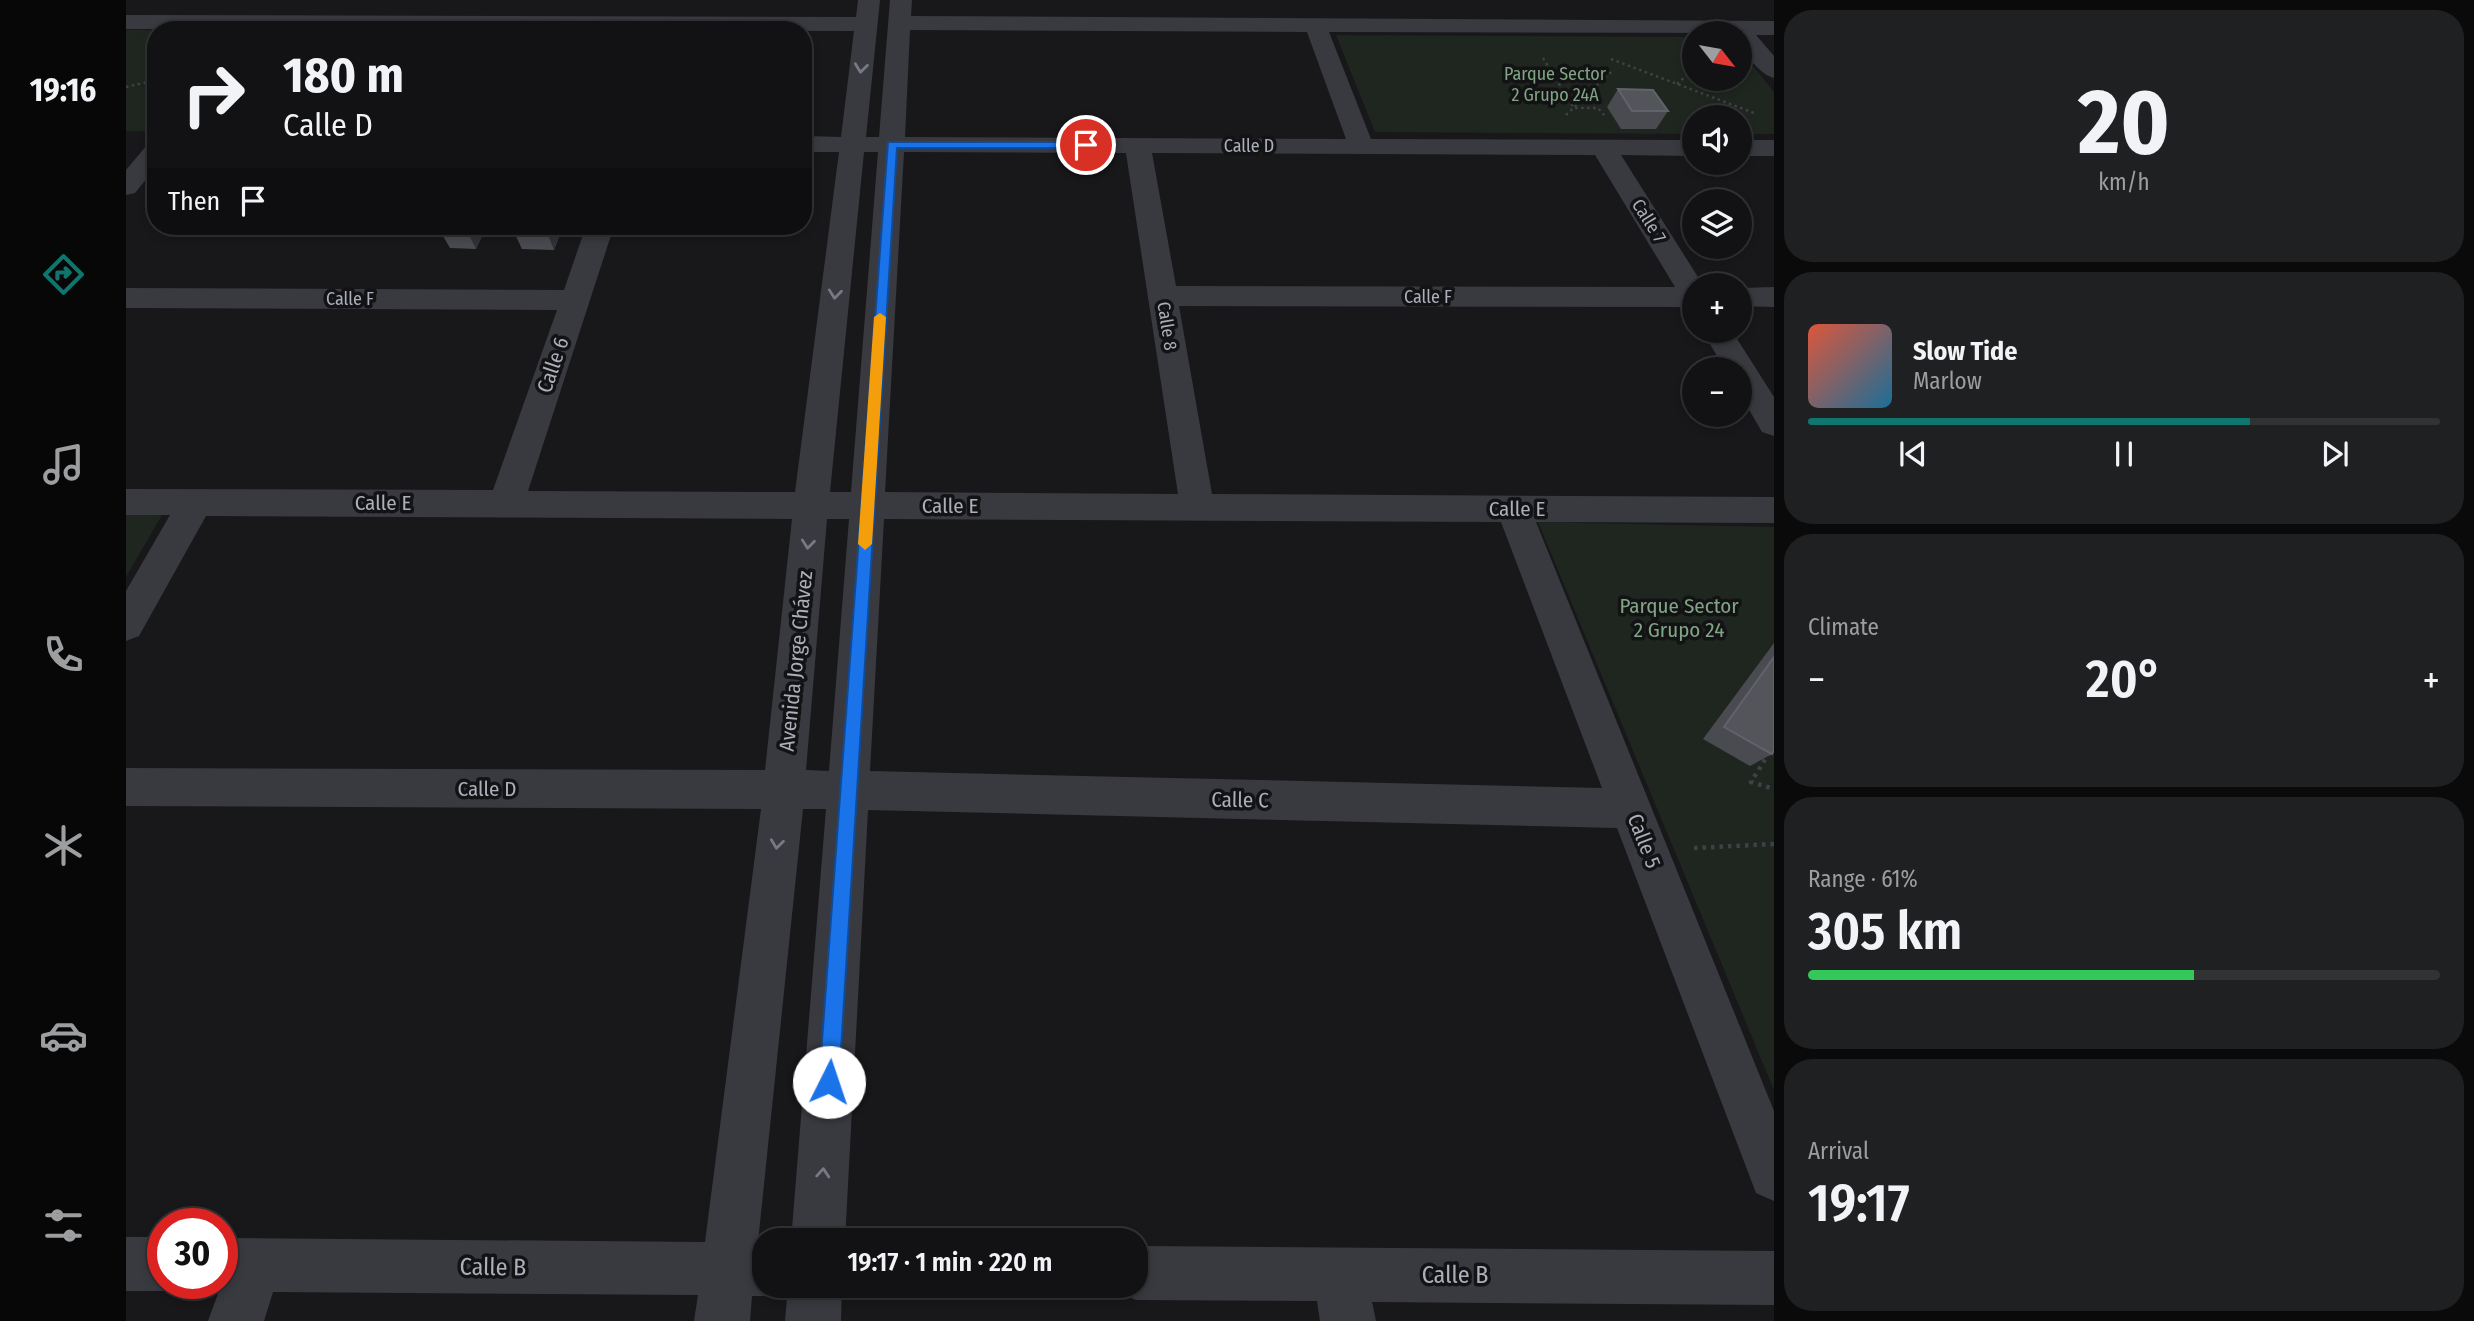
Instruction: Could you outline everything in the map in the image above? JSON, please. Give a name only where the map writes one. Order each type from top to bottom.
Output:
[{"type":"street","points":[[253,21],[270,0]]},
{"type":"street","points":[[663,21],[670,0]]},
{"type":"street","points":[[1111,0],[1116,26]]},
{"type":"street","points":[[702,21],[884,12],[1116,26],[1316,27],[1519,18],[1682,25]]},
{"type":"street","points":[[819,1228],[891,144],[884,12]]},
{"type":"street","name":"Avenida Jorge Chávez","points":[[723,1321],[746,1269],[784,790],[811,505],[852,144],[884,12]]},
{"type":"street","points":[[126,22],[147,22]]},
{"type":"street","points":[[1316,27],[1362,146]]},
{"type":"street","points":[[1752,28],[1774,28]]},
{"type":"street","points":[[1752,45],[1774,71]]},
{"type":"street","name":"Calle D","points":[[812,144],[1682,148]]},
{"type":"street","name":"Calle 8","points":[[1138,145],[1196,507]]},
{"type":"street","points":[[126,187],[147,146]]},
{"type":"street","name":"Calle 7","points":[[1590,147],[1682,279]]},
{"type":"street","points":[[1752,148],[1774,148]]},
{"type":"street","name":"Calle 6","points":[[506,504],[597,235]]},
{"type":"street","name":"Calle F","points":[[1162,296],[1682,296]]},
{"type":"street","points":[[1752,297],[1774,297]]},
{"type":"street","name":"Calle F","points":[[126,298],[575,300]]},
{"type":"street","points":[[1724,343],[1774,424]]},
{"type":"street","name":"Calle E","points":[[126,502],[1774,510]]},
{"type":"street","points":[[126,625],[196,502]]},
{"type":"street","name":"Calle 5","points":[[1513,509],[1774,1175]]},
{"type":"street","name":"Calle D","points":[[126,787],[849,790]]},
{"type":"street","name":"Calle C","points":[[849,790],[1632,809]]},
{"type":"street","points":[[126,1264],[147,1264]]},
{"type":"street","points":[[236,1321],[239,1265]]},
{"type":"street","name":"Calle B","points":[[239,1265],[746,1269]]},
{"type":"street","name":"Calle B","points":[[1148,1274],[1344,1298],[1774,1278]]},
{"type":"street","points":[[813,1321],[814,1298]]},
{"type":"path","points":[[1519,18],[1574,108]]},
{"type":"path","points":[[1610,59],[1762,116]]},
{"type":"path","points":[[1590,147],[1560,121],[1611,72]]},
{"type":"path","points":[[1677,84],[1682,80]]},
{"type":"path","points":[[126,87],[147,82]]},
{"type":"path","points":[[1574,108],[1598,107],[1606,119]]},
{"type":"path","points":[[1774,745],[1751,782],[1774,789]]},
{"type":"path","points":[[1647,851],[1774,844]]},
{"type":"green space","points":[[126,30],[147,30],[147,131],[126,131]]},
{"type":"green space","name":"Parque Sector 2 Grupo 24A","points":[[1336,35],[1682,37],[1682,91],[1752,91],[1752,65],[1774,92],[1774,134],[1752,134],[1752,105],[1682,105],[1682,134],[1375,132]]},
{"type":"green space","points":[[126,515],[162,515],[126,577]]},
{"type":"green space","name":"Parque Sector 2 Grupo 24","points":[[1538,522],[1774,527],[1774,1090]]},
{"type":"building","points":[[1618,89],[1653,90],[1668,111],[1632,111]]},
{"type":"building","points":[[1774,657],[1774,750],[1772,754],[1724,727]]},
{"type":"slow traffic","points":[[865,544],[880,317]]},
{"type":"route","points":[[829,1082],[891,144],[1086,145]]}]
